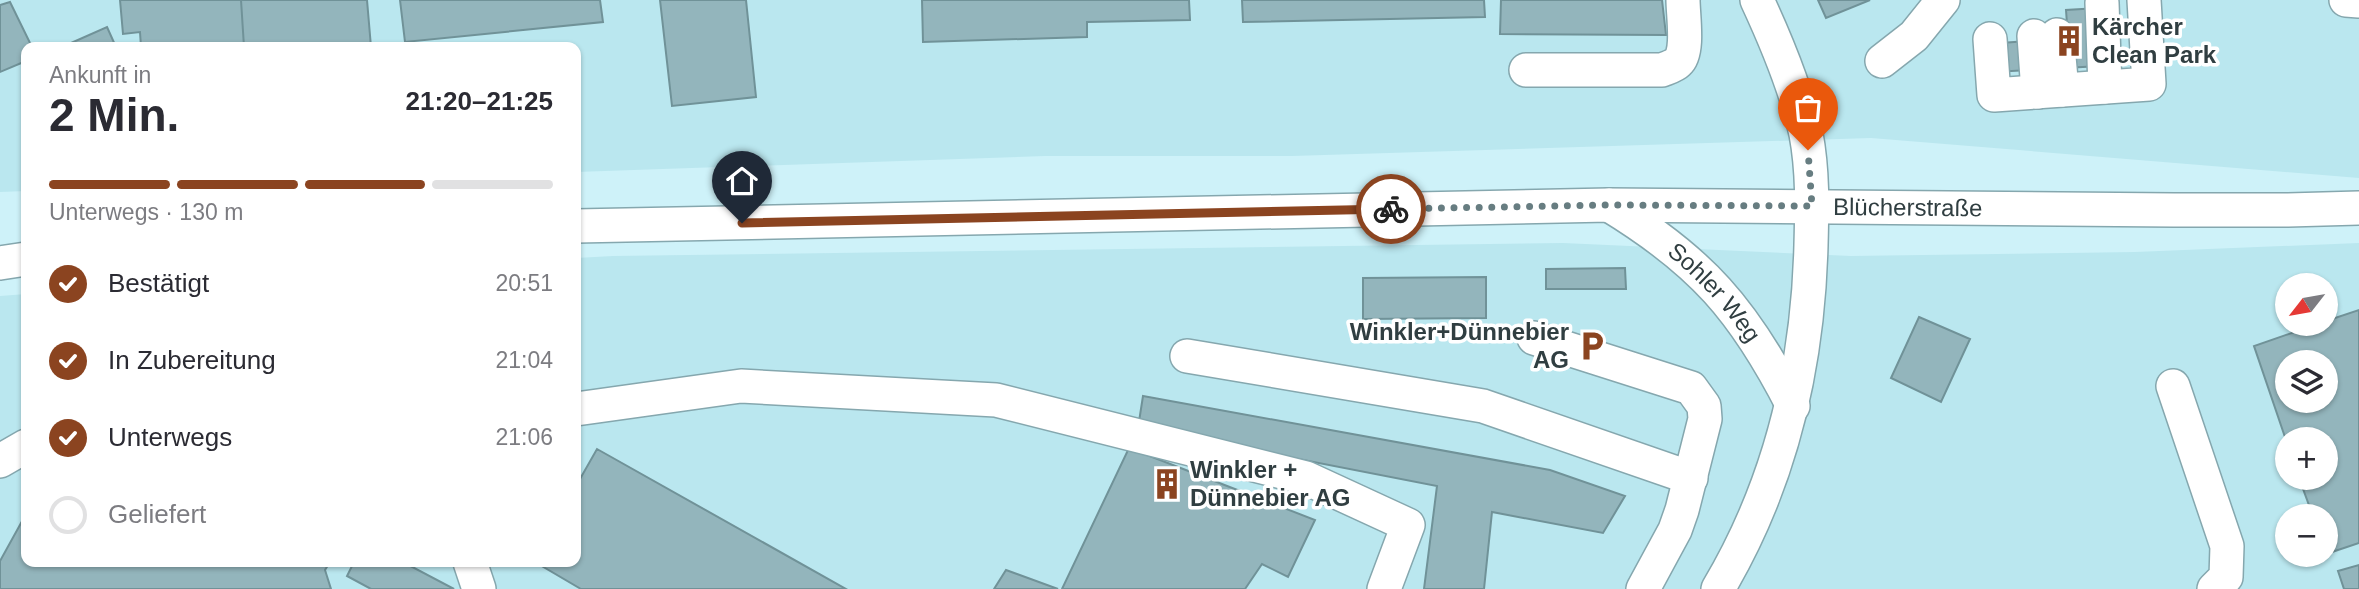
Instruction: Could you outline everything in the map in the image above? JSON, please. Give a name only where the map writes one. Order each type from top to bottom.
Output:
[{"type":"street","points":[[1526,70],[1662,70],[1671,67],[1679,62],[1684,53],[1682,0]]},
{"type":"street","points":[[1718,589],[1768,484],[1793,406],[1808,297],[1812,206],[1810,164],[1801,114],[1784,62],[1757,0]]},
{"type":"street","points":[[1882,61],[1914,36],[1943,0]]},
{"type":"street","points":[[2346,0],[2359,1]]},
{"type":"street","points":[[2116,87],[2123,2]]},
{"type":"street","points":[[2038,92],[2023,37],[1994,95],[2149,85],[2123,2]]},
{"type":"street","name":"Blücherstraße","points":[[581,226],[1609,205],[2186,210],[2359,208]]},
{"type":"street","name":"Sohler Weg","points":[[1609,205],[1670,246],[1724,296],[1752,333],[1793,406]]},
{"type":"street","points":[[0,263],[21,260]]},
{"type":"street","points":[[1534,338],[1691,388],[1704,406],[1705,419],[1675,530],[1643,589]]},
{"type":"street","points":[[1187,356],[1483,406],[1691,478]]},
{"type":"street","points":[[581,408],[741,386],[996,400],[1307,478],[1408,525],[1384,589]]},
{"type":"street","points":[[2173,386],[2227,546],[2226,577],[2214,589]]},
{"type":"street","points":[[0,461],[21,449]]},
{"type":"street","points":[[472,567],[479,589]]},
{"type":"shaded area","points":[[0,0],[2359,0],[2359,178],[1871,138],[1292,156],[1045,156],[581,172],[581,42],[21,42],[21,191],[0,192]]},
{"type":"shaded area","points":[[1563,243],[1851,256],[2135,252],[2359,243],[2359,589],[0,589],[0,296],[21,294],[21,567],[581,567],[581,258]]},
{"type":"building","points":[[120,0],[241,0],[244,42],[141,42],[140,32],[123,34]]},
{"type":"building","points":[[241,0],[367,0],[371,42],[244,42]]},
{"type":"building","points":[[400,0],[600,0],[603,22],[405,42]]},
{"type":"building","points":[[660,0],[746,0],[756,97],[672,106]]},
{"type":"building","points":[[922,0],[1189,0],[1190,20],[1087,22],[1087,37],[923,42]]},
{"type":"building","points":[[1242,0],[1484,0],[1485,17],[1243,22]]},
{"type":"building","points":[[1501,0],[1662,0],[1666,35],[1500,34]]},
{"type":"building","points":[[1818,0],[1870,0],[1826,18]]},
{"type":"building","points":[[10,2],[30,42],[21,42],[21,63],[0,72],[0,5]]},
{"type":"building","name":"Kärcher Clean Park","points":[[2115,7],[2119,65],[1976,73],[1975,45],[2068,38],[2066,10]]},
{"type":"building","points":[[107,27],[114,42],[73,42]]},
{"type":"building","points":[[1625,268],[1626,289],[1546,289],[1546,269]]},
{"type":"building","points":[[1486,277],[1486,318],[1363,319],[1363,278]]},
{"type":"building","points":[[2359,310],[2359,543],[2338,550],[2338,504],[2309,504],[2303,490],[2338,490],[2338,427],[2282,427],[2277,413],[2338,413],[2338,350],[2275,350],[2275,408],[2254,346],[2283,336],[2338,336],[2338,317]]},
{"type":"building","points":[[1919,317],[1970,339],[1941,402],[1891,378]]},
{"type":"building","points":[[1143,396],[1550,470],[1625,496],[1603,533],[1492,512],[1484,589],[1424,589],[1437,486],[1138,428]]},
{"type":"building","name":"Winkler + Dünnebier AG","points":[[1129,448],[1315,520],[1288,577],[1262,564],[1245,589],[1062,589]]},
{"type":"building","points":[[597,449],[846,589],[581,589],[544,567],[581,567],[581,477]]},
{"type":"building","points":[[21,523],[21,567],[327,567],[325,570],[331,589],[0,589],[0,561]]},
{"type":"building","points":[[2359,565],[2359,589],[2344,589],[2338,571]]},
{"type":"building","points":[[352,567],[412,567],[454,589],[371,589],[347,576]]},
{"type":"building","points":[[1006,570],[1058,589],[994,589]]},
{"type":"way so far","points":[[1391,209],[1609,205],[1812,206],[1808,150]]},
{"type":"place","name":"Kärcher Clean Park","points":[[2069,41]]},
{"type":"place","name":"Winkler+Dünnebier AG","points":[[1592,346]]},
{"type":"place","name":"Winkler + Dünnebier AG","points":[[1167,484]]},
{"type":"route","points":[[742,223],[1391,209]]}]
